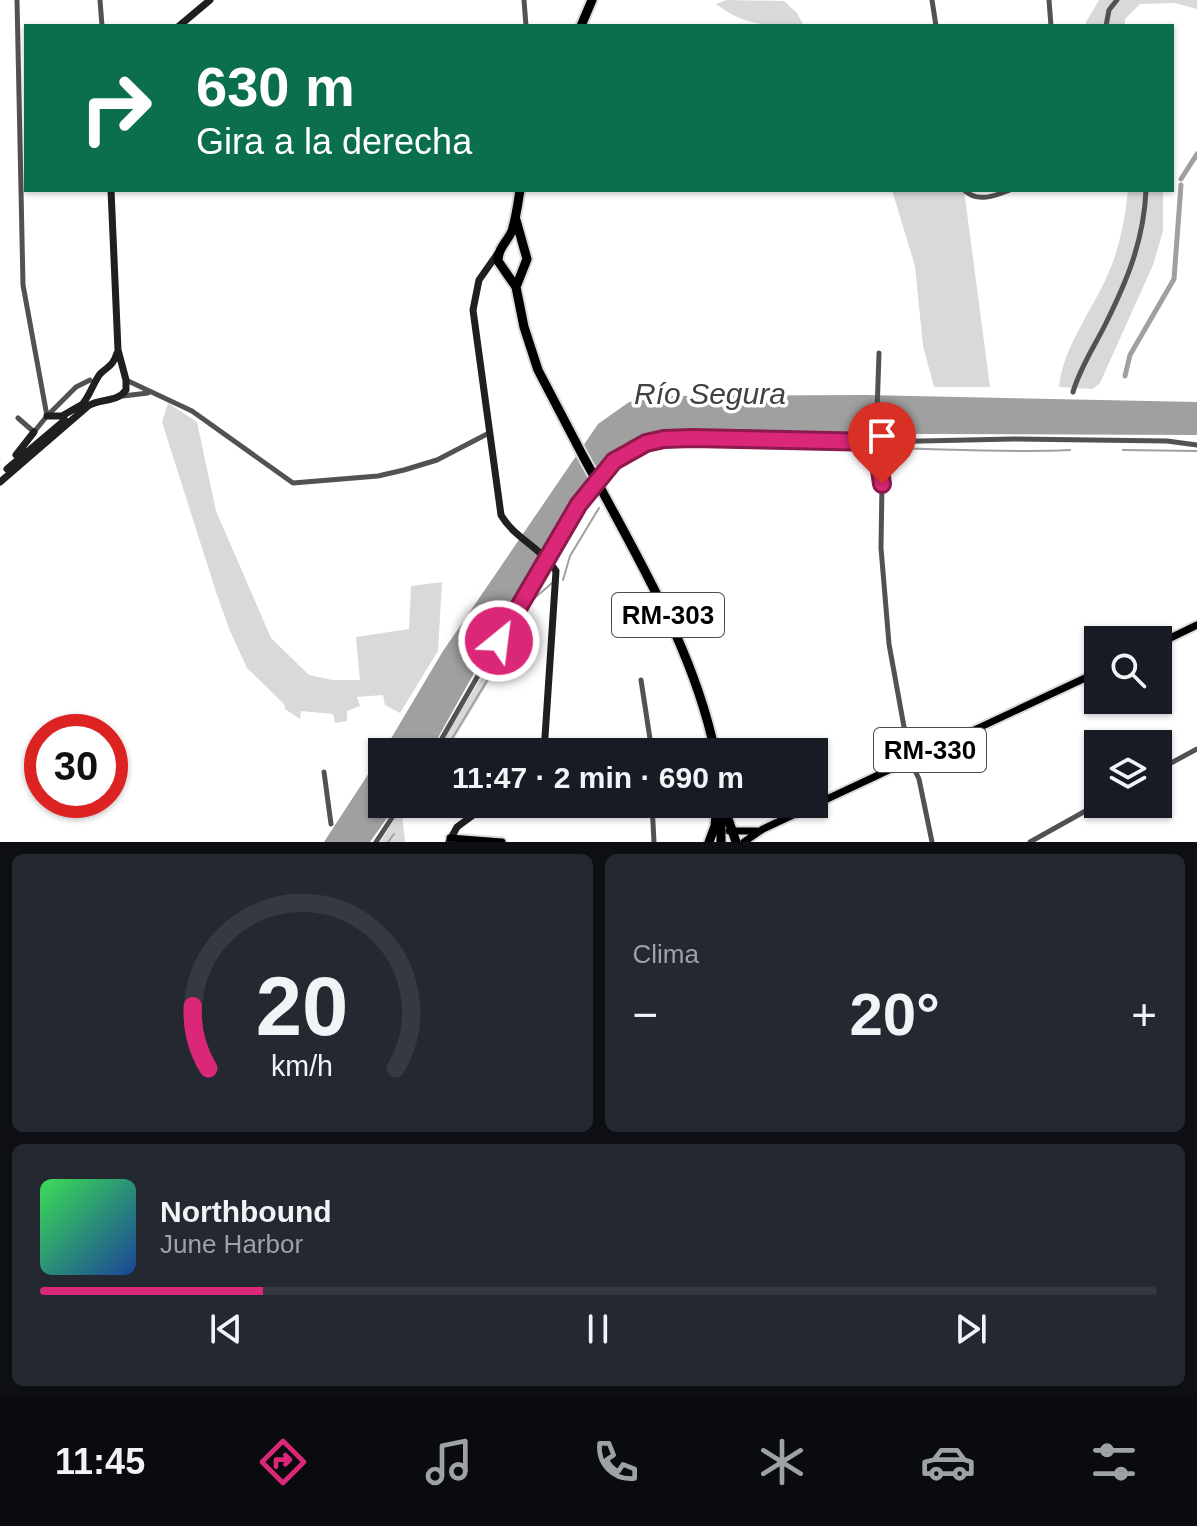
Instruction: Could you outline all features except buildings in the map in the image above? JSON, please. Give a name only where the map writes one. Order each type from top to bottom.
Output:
[{"type":"highway","points":[[582,24],[592,0]]},
{"type":"highway","name":"RM-303","points":[[516,287],[527,259],[516,224],[520,192]]},
{"type":"highway","name":"RM-303","points":[[517,209],[506,244],[498,253],[516,287],[524,327],[538,370],[684,651],[712,738]]},
{"type":"highway","points":[[506,244],[515,242],[523,246]]},
{"type":"highway","points":[[504,269],[514,272],[521,269]]},
{"type":"highway","points":[[709,842],[717,818]]},
{"type":"highway","points":[[709,842],[732,835]]},
{"type":"main road","points":[[181,24],[210,0]]},
{"type":"main road","points":[[0,477],[93,403],[122,396],[127,387],[118,350],[111,192]]},
{"type":"main road","points":[[498,253],[486,267],[476,288],[473,310],[501,515],[556,571],[545,738]]},
{"type":"main road","points":[[486,267],[504,269]]},
{"type":"main road","points":[[0,477],[83,404],[93,382],[114,363],[118,350]]},
{"type":"main road","points":[[108,369],[115,369],[125,377]]},
{"type":"main road","points":[[93,382],[99,393],[108,399]]},
{"type":"main road","points":[[56,427],[47,416],[62,416],[83,404]]},
{"type":"main road","points":[[56,427],[76,416]]},
{"type":"main road","points":[[0,477],[34,432]]},
{"type":"main road","points":[[1172,637],[1197,625]]},
{"type":"main road","name":"RM-330","points":[[732,835],[763,829],[1084,679]]},
{"type":"main road","points":[[449,840],[467,818]]},
{"type":"main road","points":[[449,840],[502,842]]},
{"type":"street","points":[[17,0],[23,285],[47,416]]},
{"type":"street","points":[[100,0],[102,24]]},
{"type":"street","points":[[524,0],[526,24]]},
{"type":"street","points":[[932,0],[936,24]]},
{"type":"street","points":[[1049,0],[1051,24]]},
{"type":"street","points":[[1106,24],[1109,10],[1117,0]]},
{"type":"street","points":[[966,192],[980,198],[1002,192]]},
{"type":"street","points":[[1073,392],[1133,263],[1144,224],[1146,192]]},
{"type":"street","points":[[879,353],[876,442],[882,484],[881,548],[889,644],[910,760],[919,779],[932,842]]},
{"type":"street","points":[[125,377],[192,411],[293,483],[378,476],[404,470],[437,460],[489,433]]},
{"type":"street","points":[[18,418],[34,432],[76,387],[93,382]]},
{"type":"street","points":[[122,396],[145,393],[165,397]]},
{"type":"street","points":[[442,738],[579,504],[614,461],[646,443],[692,438],[876,442],[1013,439],[1167,441],[1197,445]]},
{"type":"street","points":[[641,680],[650,738]]},
{"type":"street","points":[[1172,762],[1197,749]]},
{"type":"street","points":[[324,772],[331,824]]},
{"type":"street","points":[[1030,842],[1084,812]]},
{"type":"street","points":[[376,842],[392,818]]},
{"type":"street","points":[[653,818],[654,842]]},
{"type":"shaded area","points":[[726,0],[784,1],[797,13],[803,24],[748,21],[716,4]]},
{"type":"shaded area","points":[[1099,0],[1197,0],[1197,9],[1175,3],[1140,4],[1125,19],[1125,24],[1086,22]]},
{"type":"shaded area","points":[[893,192],[964,192],[990,387],[934,387],[923,346],[915,266]]},
{"type":"shaded area","points":[[1128,192],[1163,192],[1163,231],[1153,265],[1100,383],[1093,389],[1059,387],[1072,343],[1112,264]]},
{"type":"shaded area","points":[[864,395],[1197,402],[1197,435],[646,433],[620,446],[549,539],[438,738],[391,738],[443,651],[598,424],[629,402],[673,396]]},
{"type":"shaded area","points":[[168,403],[197,422],[216,511],[271,638],[309,675],[332,680],[360,680],[356,637],[409,629],[411,586],[442,582],[438,651],[400,713],[385,705],[383,695],[357,697],[360,706],[347,711],[347,721],[335,723],[333,714],[301,711],[300,719],[285,709],[284,704],[247,668],[217,595],[162,422]]},
{"type":"shaded area","points":[[530,588],[531,603],[521,628],[454,738],[444,738],[509,633]]},
{"type":"shaded area","points":[[368,774],[368,818],[387,818],[370,842],[324,842]]},
{"type":"shaded area","points":[[395,818],[402,818],[405,842],[380,842]]},
{"type":"waterway","points":[[1181,179],[1197,154]]},
{"type":"waterway","points":[[1125,376],[1130,355],[1174,279],[1181,185]]},
{"type":"waterway","points":[[800,448],[863,448]]},
{"type":"waterway","points":[[888,448],[1070,450]]},
{"type":"waterway","points":[[1123,450],[1197,451]]},
{"type":"waterway","points":[[563,580],[570,556],[599,508]]},
{"type":"waterway","points":[[452,738],[526,616],[529,603],[552,583]]},
{"type":"waterway","points":[[388,842],[394,834]]},
{"type":"route","points":[[499,641],[579,504],[614,461],[646,443],[692,438],[876,442],[882,484]]},
{"type":"water label","name":"Río Segura","points":[[710,394]]}]
